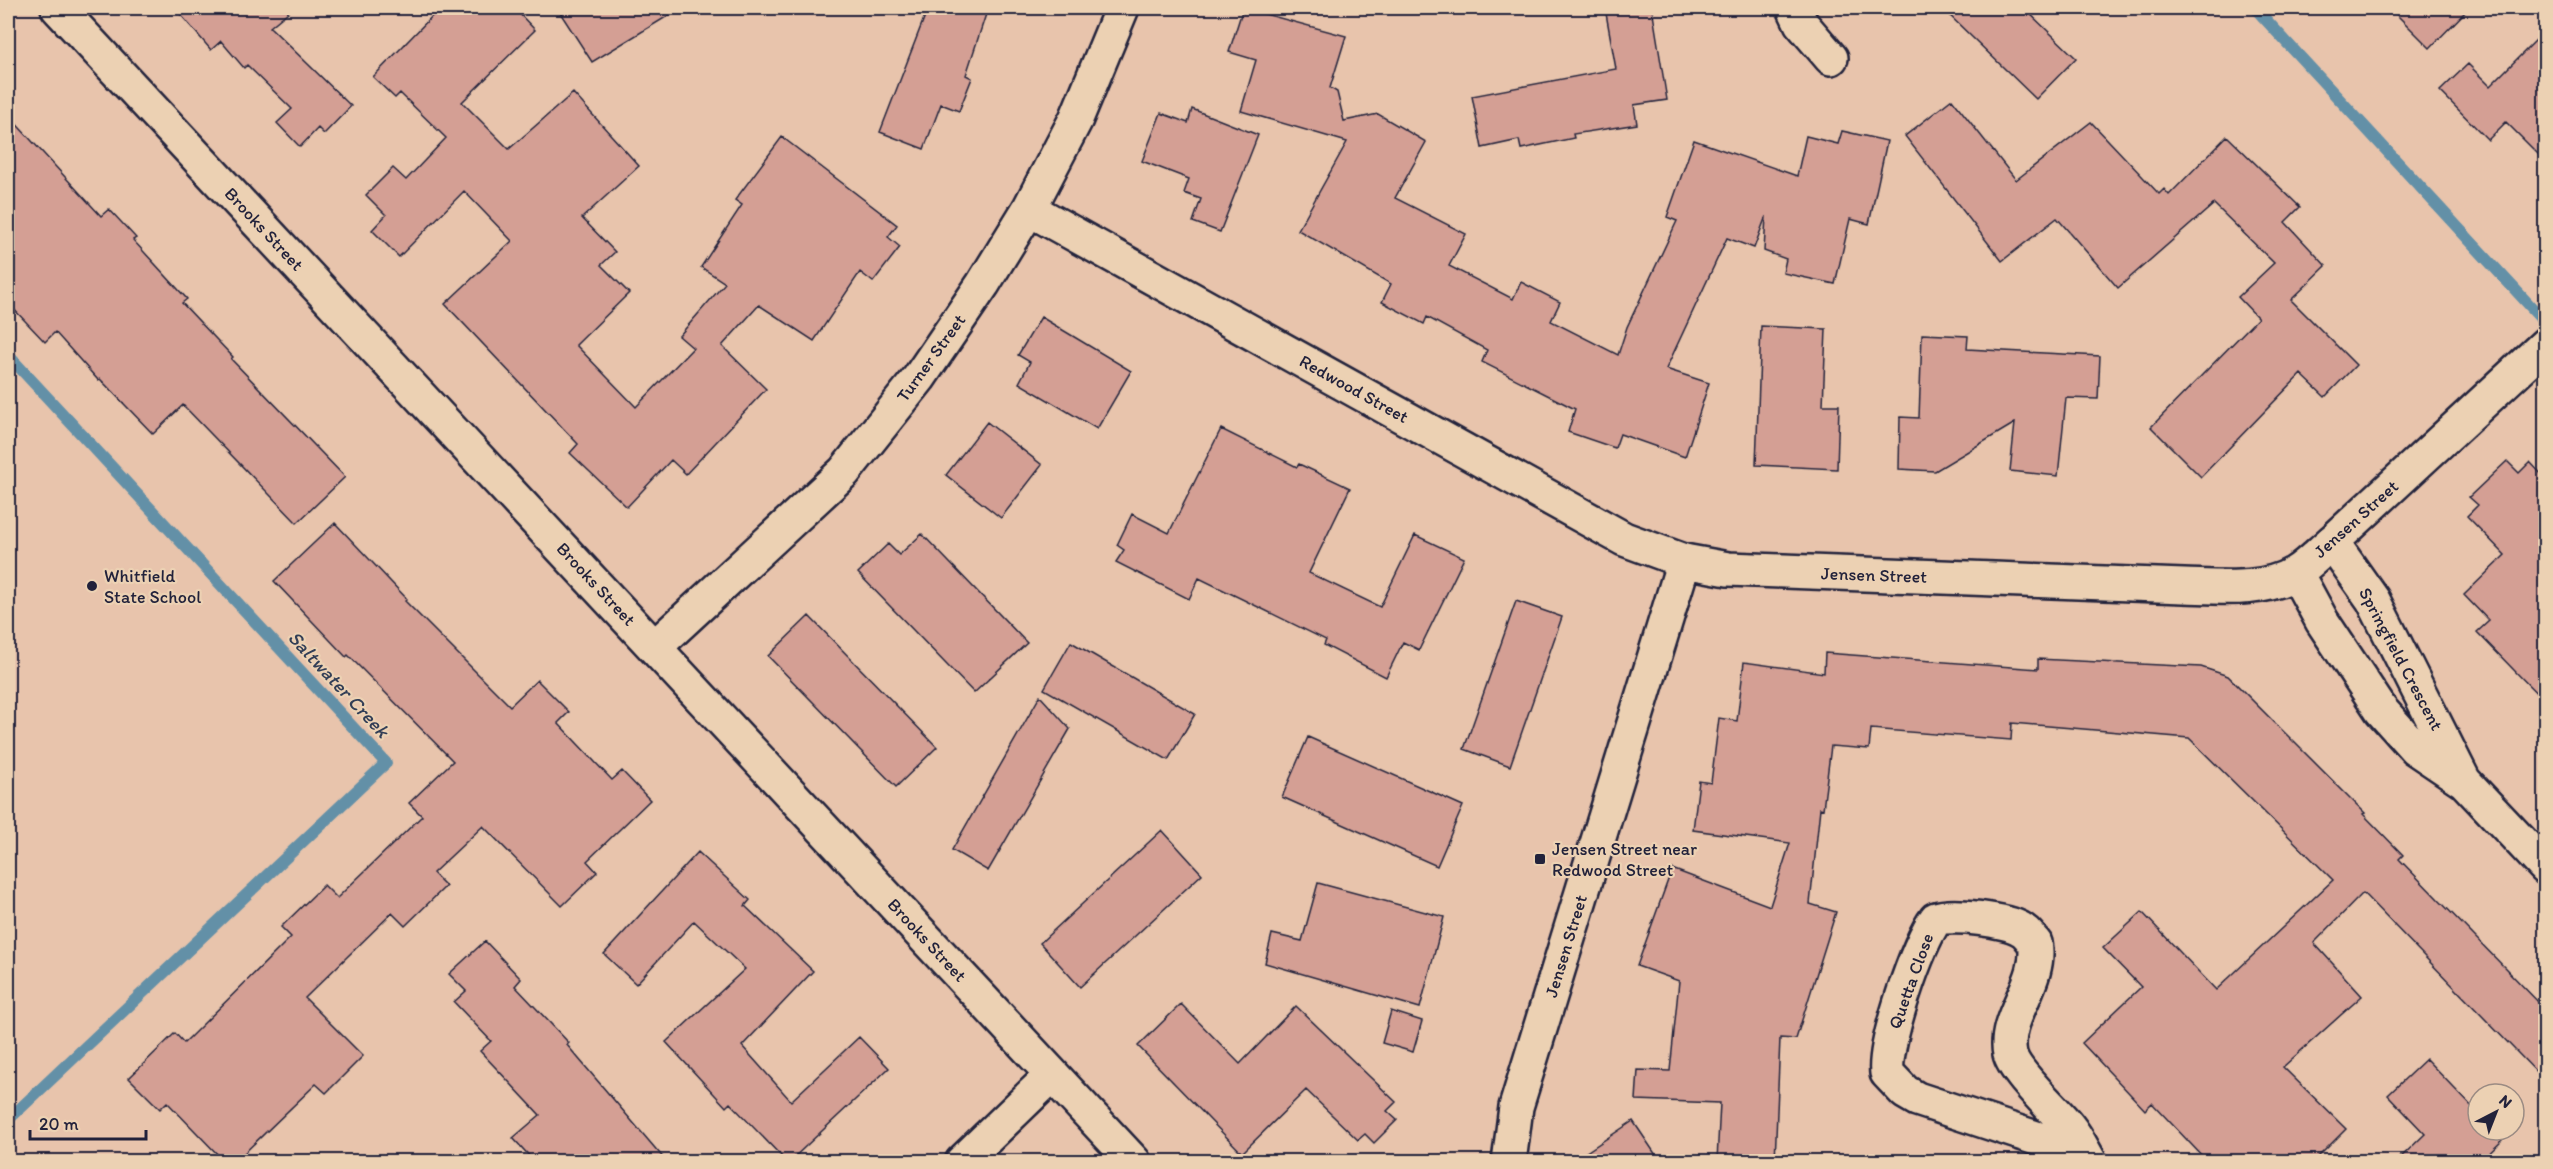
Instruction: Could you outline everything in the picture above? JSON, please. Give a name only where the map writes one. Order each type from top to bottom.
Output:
[{"type":"street","name":"Turner Street","points":[[655,647],[844,472],[920,378],[983,284],[1029,209],[1076,119],[1122,8]]},
{"type":"street","points":[[1794,8],[1801,23],[1832,58]]},
{"type":"street","name":"Brooks Street","points":[[70,12],[1052,1076],[1134,1161]]},
{"type":"street","name":"Redwood Street","points":[[1029,209],[1624,539],[1684,561]]},
{"type":"street","name":"Jensen Street","points":[[1509,1161],[1516,1107],[1684,561],[1728,569],[2184,586],[2240,587],[2275,581],[2296,573],[2332,542],[2535,354]]},
{"type":"street","name":"Springfield Crescent","points":[[2332,542],[2373,600],[2464,781]]},
{"type":"street","name":"Springfield Crescent","points":[[2296,573],[2328,630],[2381,710],[2415,748],[2464,781],[2546,868]]},
{"type":"street","name":"Quetta Close","points":[[1956,915],[2021,928],[2035,943],[2036,964],[2010,1034],[2010,1057],[2017,1069],[2070,1128],[2089,1161],[2039,1139],[1917,1100],[1905,1092],[1887,1073],[1888,1046],[1924,937],[1936,919],[1956,915]]},
{"type":"street","points":[[962,1161],[1052,1076]]},
{"type":"street","name":"Jensen Street","points":[[1484,1161],[1516,1107]]},
{"type":"building","points":[[175,8],[293,8],[270,27],[351,106],[324,134],[318,128],[300,147],[277,123],[292,109],[247,65],[244,68],[221,41],[211,50]]},
{"type":"building","points":[[440,8],[514,8],[535,30],[462,102],[509,149],[573,93],[639,166],[582,218],[615,252],[601,265],[629,293],[576,345],[636,407],[693,348],[679,336],[725,283],[701,267],[742,205],[735,200],[782,137],[897,225],[888,237],[900,247],[873,282],[860,272],[814,341],[759,305],[722,346],[766,389],[686,474],[671,460],[627,507],[570,453],[578,444],[445,304],[512,241],[464,191],[399,257],[372,230],[386,215],[366,195],[393,168],[406,180],[446,138],[400,93],[395,98],[373,77]]},
{"type":"building","points":[[557,8],[681,8],[592,62]]},
{"type":"building","points":[[928,8],[988,8],[966,75],[972,78],[959,111],[941,104],[924,149],[880,132]]},
{"type":"building","points":[[1243,8],[1346,36],[1330,88],[1337,92],[1344,121],[1378,114],[1426,142],[1395,198],[1466,234],[1449,266],[1513,299],[1521,282],[1560,302],[1551,321],[1618,355],[1627,327],[1677,221],[1667,217],[1694,140],[1797,176],[1806,136],[1838,144],[1842,131],[1887,141],[1869,224],[1850,219],[1835,284],[1783,273],[1786,259],[1764,251],[1766,216],[1754,248],[1727,238],[1666,369],[1709,383],[1685,457],[1620,434],[1615,448],[1568,432],[1575,409],[1482,362],[1487,350],[1427,317],[1424,324],[1382,302],[1391,284],[1298,230],[1347,142],[1241,111],[1256,60],[1229,52]]},
{"type":"building","points":[[1605,8],[1652,8],[1667,100],[1634,105],[1637,124],[1573,134],[1574,138],[1521,149],[1519,140],[1482,148],[1472,96],[1616,69]]},
{"type":"building","points":[[1942,8],[2024,8],[2076,58],[2036,99]]},
{"type":"building","points":[[2390,8],[2469,8],[2430,48]]},
{"type":"building","points":[[2546,30],[2546,162],[2506,122],[2488,140],[2440,91],[2468,64],[2490,86]]},
{"type":"building","points":[[1952,99],[2016,180],[2091,122],[2159,194],[2164,189],[2169,195],[2227,136],[2300,207],[2285,222],[2326,266],[2291,300],[2356,365],[2325,397],[2301,374],[2201,477],[2151,427],[2258,318],[2238,297],[2274,263],[2214,204],[2118,288],[2057,218],[2002,261],[1905,136]]},
{"type":"building","points":[[1192,109],[1258,135],[1220,232],[1193,222],[1201,199],[1184,193],[1189,179],[1142,161],[1161,113],[1188,123]]},
{"type":"building","points":[[8,115],[101,216],[109,209],[136,238],[133,240],[187,299],[182,303],[233,357],[231,359],[345,477],[297,523],[183,405],[153,434],[100,379],[98,380],[55,332],[45,342],[8,303]]},
{"type":"building","points":[[1041,317],[1131,371],[1097,429],[1019,383],[1030,362],[1018,355]]},
{"type":"building","points":[[1761,326],[1826,329],[1823,405],[1839,405],[1837,469],[1756,465]]},
{"type":"building","points":[[1922,334],[1968,336],[1967,349],[2100,356],[2098,399],[2066,398],[2058,476],[2010,471],[2015,423],[1935,471],[1899,469],[1900,417],[1919,418]]},
{"type":"building","points":[[987,422],[1042,465],[1001,518],[946,475]]},
{"type":"building","points":[[1221,429],[1297,467],[1299,464],[1350,488],[1309,573],[1380,607],[1415,535],[1464,558],[1419,650],[1403,642],[1386,677],[1324,645],[1326,640],[1199,578],[1189,599],[1116,562],[1124,550],[1117,545],[1132,514],[1169,533]]},
{"type":"building","points":[[2507,461],[2519,473],[2530,462],[2546,479],[2546,703],[2477,632],[2489,621],[2464,595],[2505,555],[2467,516],[2478,505],[2469,497]]},
{"type":"building","points":[[335,523],[407,599],[405,601],[510,706],[537,680],[569,712],[558,723],[612,780],[622,771],[650,800],[587,861],[597,872],[562,906],[483,826],[433,873],[446,886],[405,926],[392,913],[305,998],[363,1056],[326,1093],[316,1084],[236,1161],[224,1161],[167,1102],[160,1109],[129,1078],[175,1033],[184,1043],[291,937],[281,927],[324,885],[337,898],[422,816],[409,803],[453,761],[348,655],[346,657],[274,581]]},
{"type":"building","points":[[922,534],[1027,643],[974,693],[858,573],[888,544],[899,555]]},
{"type":"building","points":[[1516,601],[1562,617],[1510,766],[1464,749]]},
{"type":"building","points":[[809,616],[937,747],[896,787],[768,656]]},
{"type":"building","points":[[1071,642],[1195,714],[1168,760],[1044,689]]},
{"type":"building","points":[[1825,653],[2038,669],[2038,659],[2201,667],[2228,676],[2365,813],[2363,814],[2403,855],[2399,859],[2546,1010],[2546,1082],[2363,893],[2314,943],[2362,996],[2283,1067],[2346,1129],[2314,1161],[2207,1161],[2152,1103],[2145,1110],[2082,1043],[2141,987],[2103,948],[2142,912],[2216,990],[2333,880],[2189,738],[2012,723],[2011,740],[1871,729],[1869,749],[1831,746],[1823,809],[1820,808],[1810,904],[1836,912],[1796,1039],[1780,1038],[1775,1161],[1717,1161],[1720,1103],[1636,1100],[1638,1070],[1670,1071],[1679,981],[1637,966],[1672,869],[1770,906],[1790,843],[1693,830],[1699,781],[1711,783],[1719,718],[1737,721],[1744,662],[1824,673]]},
{"type":"building","points":[[1040,696],[1070,729],[988,871],[952,850]]},
{"type":"building","points":[[1308,737],[1463,806],[1437,866],[1282,797]]},
{"type":"building","points":[[1162,830],[1202,874],[1080,987],[1040,943]]},
{"type":"building","points":[[698,852],[750,900],[745,906],[813,971],[742,1046],[791,1101],[859,1037],[889,1068],[790,1161],[786,1161],[730,1103],[726,1107],[666,1042],[745,969],[694,921],[636,984],[604,954]]},
{"type":"building","points":[[1318,883],[1444,917],[1420,1008],[1265,963],[1272,934],[1302,941]]},
{"type":"building","points":[[485,941],[521,979],[515,986],[569,1043],[567,1045],[666,1161],[534,1161],[513,1138],[540,1115],[480,1051],[491,1041],[454,1002],[466,991],[449,974]]},
{"type":"building","points":[[1181,1004],[1240,1064],[1296,1006],[1396,1102],[1387,1111],[1397,1120],[1374,1143],[1365,1134],[1358,1140],[1306,1090],[1242,1153],[1138,1046]]},
{"type":"building","points":[[1391,1011],[1422,1021],[1413,1052],[1382,1043]]},
{"type":"building","points":[[2426,1059],[2466,1101],[2466,1142],[2501,1142],[2481,1161],[2397,1161],[2425,1134],[2388,1095]]},
{"type":"building","points":[[1633,1121],[1660,1161],[1573,1161]]},
{"type":"waterway","points":[[2255,8],[2546,323]]},
{"type":"waterway","name":"Saltwater Creek","points":[[8,355],[386,763],[8,1120]]},
{"type":"place","name":"Whitfield State School","points":[[92,586]]},
{"type":"place","name":"Jensen Street near Redwood Street","points":[[1540,859]]}]
